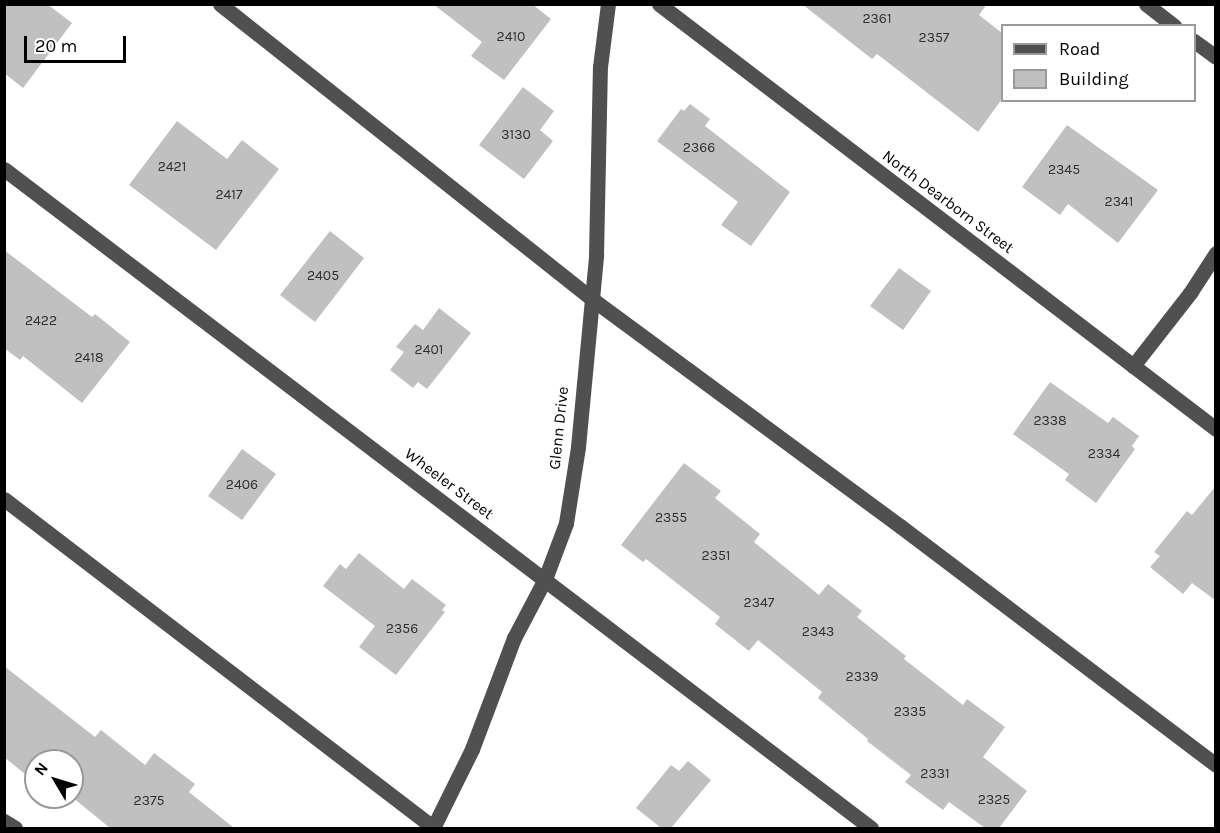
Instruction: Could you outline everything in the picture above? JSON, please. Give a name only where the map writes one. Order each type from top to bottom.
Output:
[{"type":"street","points":[[220,4],[592,299],[900,526],[1215,765]]},
{"type":"street","name":"Glenn Drive","points":[[433,828],[472,749],[528,608],[545,579],[566,523],[578,447],[596,255],[600,67],[608,4]]},
{"type":"street","name":"North Dearborn Street","points":[[659,4],[1215,429]]},
{"type":"street","points":[[1146,4],[1171,24]]},
{"type":"street","points":[[1196,43],[1215,57]]},
{"type":"street","name":"Wheeler Street","points":[[4,169],[871,828]]},
{"type":"street","points":[[1133,366],[1191,293],[1215,253]]},
{"type":"street","points":[[4,500],[433,828]]},
{"type":"street","points":[[4,820],[15,828]]},
{"type":"building","points":[[4,4],[47,4],[72,23],[23,88],[4,73]]},
{"type":"building","points":[[433,4],[532,4],[551,19],[504,80],[471,56],[482,42]]},
{"type":"building","points":[[802,4],[987,4],[979,15],[1001,32],[1001,100],[978,132],[877,54],[872,59]]},
{"type":"building","points":[[523,87],[554,111],[540,130],[553,141],[524,179],[479,145]]},
{"type":"building","points":[[690,104],[710,119],[705,126],[790,192],[751,246],[721,225],[738,202],[657,141],[681,109],[684,111]]},
{"type":"building","points":[[177,121],[227,159],[242,140],[279,169],[216,250],[129,185]]},
{"type":"building","points":[[1067,125],[1158,190],[1118,243],[1068,204],[1060,215],[1022,187]]},
{"type":"building","points":[[330,231],[364,258],[315,322],[280,295]]},
{"type":"building","points":[[4,250],[92,317],[95,314],[130,342],[82,403],[23,356],[20,360],[4,348]]},
{"type":"building","points":[[899,268],[931,291],[903,330],[870,306]]},
{"type":"building","points":[[439,308],[471,333],[427,389],[418,382],[413,388],[390,370],[404,352],[396,347],[415,324],[423,330]]},
{"type":"building","points":[[1050,382],[1108,423],[1113,417],[1139,436],[1132,446],[1135,449],[1096,503],[1065,480],[1069,474],[1013,434]]},
{"type":"building","points":[[242,449],[276,474],[242,520],[208,496]]},
{"type":"building","points":[[684,463],[721,491],[715,498],[760,534],[754,542],[819,595],[828,584],[862,611],[857,617],[906,656],[904,659],[963,705],[967,699],[1005,727],[983,757],[1027,791],[999,828],[985,828],[949,802],[943,810],[905,782],[911,775],[867,741],[868,739],[818,698],[822,692],[758,640],[749,651],[715,624],[720,617],[646,559],[643,562],[621,545]]},
{"type":"building","points":[[1215,487],[1215,600],[1192,583],[1183,594],[1150,567],[1160,556],[1154,552],[1187,511],[1192,515]]},
{"type":"building","points":[[359,553],[404,589],[412,579],[446,605],[442,610],[445,612],[396,675],[359,647],[375,626],[323,586],[340,564],[346,569]]},
{"type":"building","points":[[4,666],[95,737],[101,730],[145,765],[154,753],[195,784],[189,792],[234,828],[110,828],[84,807],[84,749],[24,749],[24,773],[4,757]]},
{"type":"building","points":[[688,761],[711,780],[671,828],[661,828],[636,808],[671,765],[679,771]]}]
